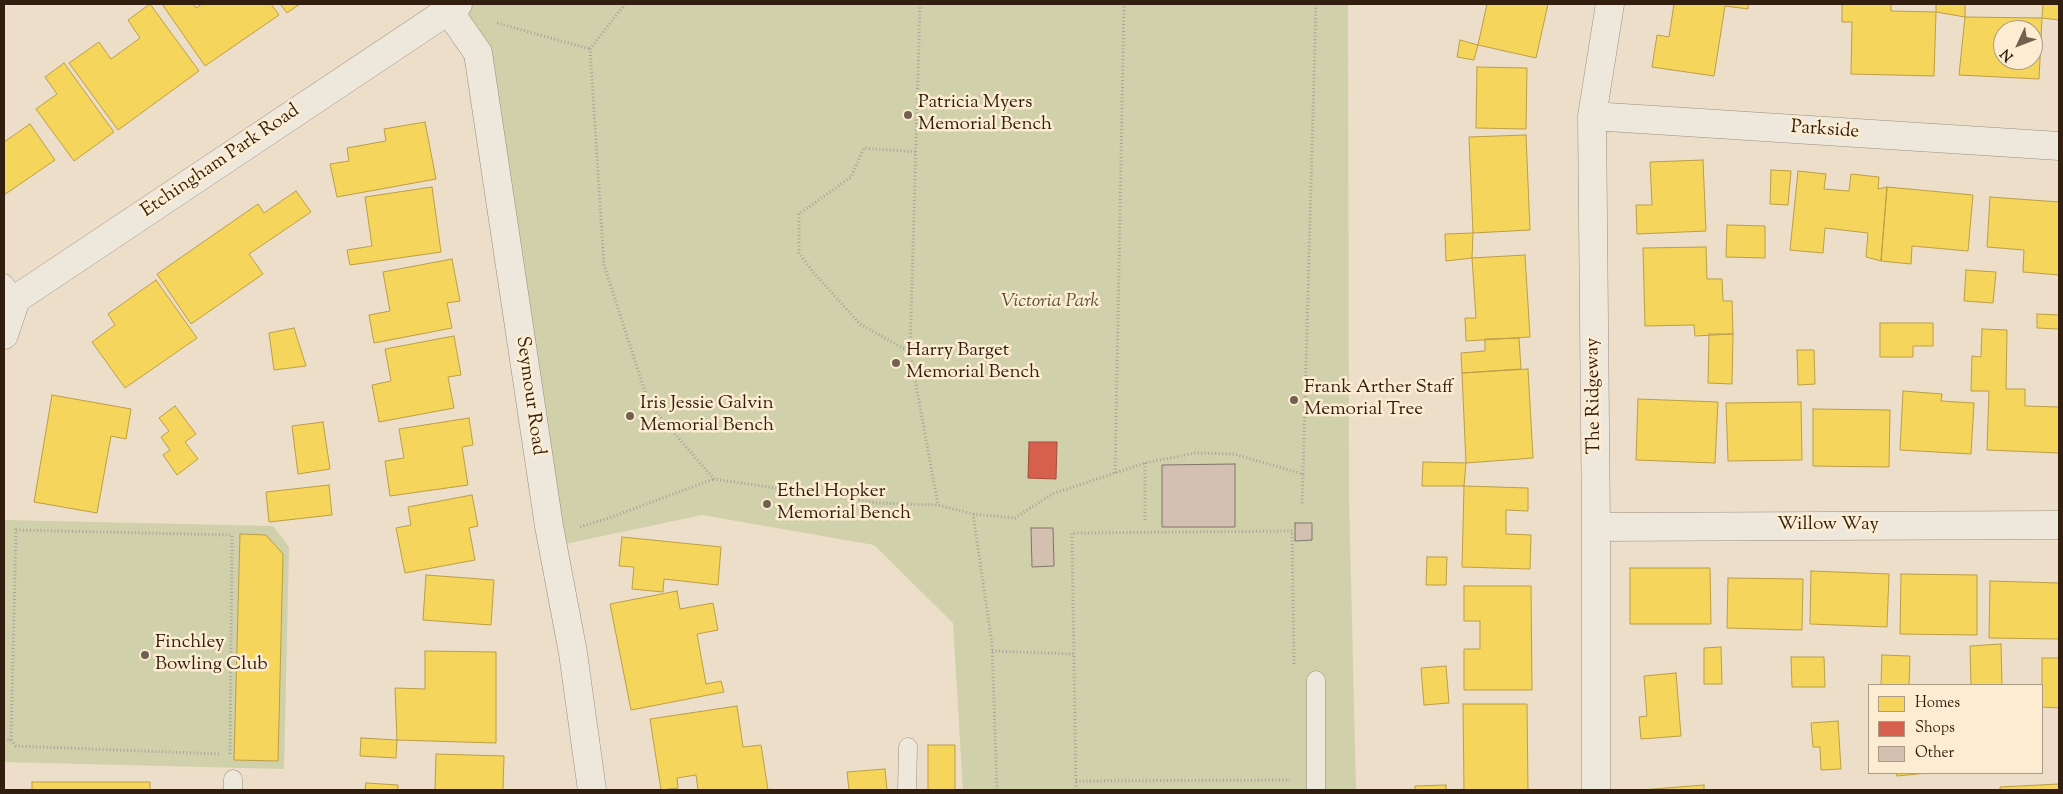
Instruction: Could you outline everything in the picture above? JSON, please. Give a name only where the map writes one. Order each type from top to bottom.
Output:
[{"type":"street","name":"The Ridgeway","points":[[1596,790],[1596,527],[1592,116],[1610,4]]},
{"type":"street","name":"Etchingham Park Road","points":[[4,335],[10,291],[451,6]]},
{"type":"street","name":"Seymour Road","points":[[451,6],[478,53],[550,535],[573,653],[592,790]]},
{"type":"street","name":"Parkside","points":[[1592,116],[2059,146]]},
{"type":"street","name":"Willow Way","points":[[1596,527],[2059,525]]},
{"type":"lane","points":[[1316,680],[1316,790]]},
{"type":"lane","points":[[907,790],[908,747]]},
{"type":"path","points":[[625,4],[590,49],[604,265],[649,404],[714,479]]},
{"type":"path","points":[[920,4],[910,352],[938,504]]},
{"type":"path","points":[[1115,473],[1124,4]]},
{"type":"path","points":[[1302,504],[1316,4]]},
{"type":"path","points":[[451,6],[590,49]]},
{"type":"path","points":[[910,352],[860,324],[813,272],[799,253],[799,214],[851,177],[864,148],[916,152]]},
{"type":"path","points":[[550,535],[609,518],[714,479],[877,503],[938,504],[973,514],[1015,518],[1052,494],[1145,463],[1195,453],[1234,454],[1303,474]]},
{"type":"path","points":[[1145,463],[1145,522]]},
{"type":"path","points":[[973,514],[992,651],[997,790]]},
{"type":"path","points":[[16,530],[232,535],[230,754],[16,746],[11,740],[16,530]]},
{"type":"path","points":[[1076,790],[1072,533],[1292,531],[1294,670]]},
{"type":"path","points":[[992,651],[1074,654]]},
{"type":"path","points":[[4,740],[11,740]]},
{"type":"path","points":[[1076,781],[1296,780]]},
{"type":"green space","name":"Victoria Park","points":[[462,4],[1348,4],[1349,496],[1356,790],[963,790],[953,623],[874,545],[702,515],[551,547]]},
{"type":"green space","name":"Finchley Bowling Club","points":[[4,520],[273,526],[289,547],[284,769],[4,762]]},
{"type":"building: Homes","points":[[150,4],[199,71],[118,130],[69,63],[99,42],[111,59],[140,38],[128,20]]},
{"type":"building: Homes","points":[[162,4],[193,4],[196,8],[202,4],[271,4],[279,15],[205,66]]},
{"type":"building: Homes","points":[[280,4],[300,4],[287,13]]},
{"type":"building: Homes","points":[[1487,4],[1548,4],[1536,58],[1478,45]]},
{"type":"building: Homes","points":[[1674,4],[1748,4],[1748,9],[1725,6],[1714,76],[1652,67],[1657,35],[1669,37]]},
{"type":"building: Homes","points":[[1842,4],[1891,4],[1891,11],[1936,12],[1934,76],[1851,74],[1852,22],[1842,22]]},
{"type":"building: Homes","points":[[1936,4],[1965,4],[1965,17],[1936,12]]},
{"type":"building: Homes","points":[[2043,4],[2059,4],[2059,20],[2042,18]]},
{"type":"building: Homes","points":[[1965,17],[2042,18],[2042,20],[1993,20],[1993,70],[2039,70],[2039,79],[1959,75]]},
{"type":"building: Homes","points":[[1460,40],[1478,45],[1474,60],[1457,57]]},
{"type":"building: Homes","points":[[64,63],[114,132],[74,161],[36,109],[57,94],[45,77]]},
{"type":"building: Homes","points":[[1477,67],[1527,68],[1526,129],[1476,128]]},
{"type":"building: Homes","points":[[425,122],[436,179],[337,197],[330,164],[349,161],[347,148],[386,141],[384,129]]},
{"type":"building: Homes","points":[[30,124],[55,160],[4,195],[4,142]]},
{"type":"building: Homes","points":[[1526,135],[1530,230],[1473,233],[1469,137]]},
{"type":"building: Homes","points":[[1703,160],[1706,231],[1637,234],[1636,205],[1652,205],[1650,162]]},
{"type":"building: Homes","points":[[1771,170],[1791,171],[1788,205],[1770,204]]},
{"type":"building: Homes","points":[[1798,171],[1826,174],[1824,189],[1849,191],[1851,174],[1879,177],[1878,189],[1887,187],[1881,261],[1866,257],[1868,233],[1825,228],[1823,253],[1790,250]]},
{"type":"building: Homes","points":[[432,187],[441,252],[350,265],[347,250],[372,246],[365,197]]},
{"type":"building: Homes","points":[[1887,187],[1973,195],[1968,251],[1912,246],[1911,264],[1881,261]]},
{"type":"building: Homes","points":[[296,191],[311,212],[249,254],[263,274],[191,324],[157,274],[258,204],[264,213]]},
{"type":"building: Homes","points":[[1990,197],[2059,202],[2059,275],[2023,272],[2024,250],[1987,247]]},
{"type":"building: Homes","points":[[1727,225],[1765,226],[1765,258],[1726,257]]},
{"type":"building: Homes","points":[[1473,233],[1472,258],[1446,261],[1445,234]]},
{"type":"building: Homes","points":[[1706,247],[1707,279],[1722,279],[1723,301],[1732,301],[1733,334],[1695,336],[1694,325],[1645,326],[1643,248]]},
{"type":"building: Homes","points":[[1525,255],[1530,337],[1466,341],[1465,318],[1476,318],[1472,258]]},
{"type":"building: Homes","points":[[452,259],[460,301],[447,303],[452,328],[374,343],[369,315],[390,311],[383,272]]},
{"type":"building: Homes","points":[[1966,270],[1996,272],[1993,303],[1964,301]]},
{"type":"building: Homes","points":[[156,280],[197,338],[125,388],[92,342],[115,325],[108,314]]},
{"type":"building: Homes","points":[[2037,314],[2059,315],[2059,329],[2037,328]]},
{"type":"building: Homes","points":[[1880,323],[1933,323],[1933,346],[1913,346],[1913,357],[1880,357]]},
{"type":"building: Homes","points":[[294,328],[306,366],[274,370],[269,333]]},
{"type":"building: Homes","points":[[1982,329],[2007,330],[2006,389],[2025,389],[2025,406],[2059,407],[2059,453],[1987,450],[1989,391],[1971,391],[1972,356],[1981,357]]},
{"type":"building: Homes","points":[[1709,334],[1733,334],[1732,384],[1708,383]]},
{"type":"building: Homes","points":[[454,336],[461,375],[448,377],[454,408],[379,422],[372,385],[391,381],[385,349]]},
{"type":"building: Homes","points":[[1519,338],[1521,369],[1462,373],[1461,353],[1485,351],[1485,339]]},
{"type":"building: Homes","points":[[1797,350],[1814,350],[1815,384],[1798,385]]},
{"type":"building: Homes","points":[[1528,369],[1533,458],[1466,463],[1462,373]]},
{"type":"building: Homes","points":[[1903,391],[1942,394],[1941,401],[1974,403],[1971,454],[1900,450]]},
{"type":"building: Homes","points":[[52,395],[131,409],[126,439],[111,436],[97,513],[34,502]]},
{"type":"building: Homes","points":[[1638,399],[1718,402],[1715,463],[1636,460]]},
{"type":"building: Homes","points":[[1801,402],[1802,460],[1728,461],[1726,403]]},
{"type":"building: Homes","points":[[175,406],[196,434],[185,442],[198,459],[177,475],[163,455],[170,450],[161,437],[169,431],[159,418]]},
{"type":"building: Homes","points":[[1813,409],[1890,410],[1889,467],[1813,466]]},
{"type":"building: Homes","points":[[469,418],[473,445],[462,447],[468,485],[390,496],[385,461],[404,458],[399,429]]},
{"type":"building: Homes","points":[[323,422],[330,469],[298,474],[292,426]]},
{"type":"building: Homes","points":[[1423,462],[1466,463],[1464,486],[1422,486]]},
{"type":"building: Homes","points":[[329,485],[332,515],[269,522],[266,492]]},
{"type":"building: Homes","points":[[1464,486],[1528,488],[1528,511],[1506,510],[1506,534],[1531,535],[1530,569],[1462,567]]},
{"type":"building: Homes","points":[[472,495],[478,526],[469,528],[475,560],[405,573],[396,528],[411,525],[408,507]]},
{"type":"building: Homes","points":[[240,534],[266,535],[283,554],[278,761],[234,760]]},
{"type":"building: Homes","points":[[622,537],[721,547],[718,585],[664,579],[663,592],[632,589],[634,567],[619,566]]},
{"type":"building: Homes","points":[[1427,557],[1447,557],[1446,585],[1426,585]]},
{"type":"building: Homes","points":[[1630,568],[1710,568],[1711,624],[1630,624]]},
{"type":"building: Homes","points":[[1811,571],[1889,574],[1887,627],[1810,624]]},
{"type":"building: Homes","points":[[1901,574],[1977,575],[1977,635],[1900,634]]},
{"type":"building: Homes","points":[[426,575],[494,580],[491,625],[423,620]]},
{"type":"building: Homes","points":[[1728,578],[1803,579],[1802,630],[1727,628]]},
{"type":"building: Homes","points":[[1990,581],[2059,583],[2059,639],[1989,638]]},
{"type":"building: Homes","points":[[1464,586],[1531,586],[1532,690],[1464,690],[1464,649],[1480,649],[1480,621],[1464,621]]},
{"type":"building: Homes","points":[[677,591],[680,609],[713,603],[718,630],[697,634],[706,684],[721,681],[724,692],[631,710],[610,604]]},
{"type":"building: Homes","points":[[2001,644],[2002,684],[1971,684],[1970,646]]},
{"type":"building: Homes","points":[[1721,647],[1722,684],[1704,684],[1704,648]]},
{"type":"building: Homes","points":[[425,651],[496,652],[496,743],[397,740],[395,688],[425,689]]},
{"type":"building: Homes","points":[[1882,655],[1910,656],[1909,684],[1881,684]]},
{"type":"building: Homes","points":[[1791,657],[1824,657],[1825,687],[1792,687]]},
{"type":"building: Homes","points":[[2042,658],[2059,658],[2059,708],[2043,707]]},
{"type":"building: Homes","points":[[1446,666],[1449,703],[1424,705],[1421,668]]},
{"type":"building: Homes","points":[[1676,673],[1681,736],[1641,739],[1639,717],[1647,716],[1644,676]]},
{"type":"building: Homes","points":[[1463,704],[1527,704],[1528,790],[1464,790]]},
{"type":"building: Homes","points":[[737,706],[743,747],[761,745],[768,790],[698,790],[696,775],[677,778],[678,788],[661,790],[650,719]]},
{"type":"building: Homes","points":[[1838,721],[1841,769],[1821,770],[1820,747],[1813,747],[1811,723]]},
{"type":"building: Homes","points":[[361,738],[397,740],[396,758],[360,756]]},
{"type":"building: Homes","points":[[928,745],[955,745],[955,790],[928,790]]},
{"type":"building: Homes","points":[[436,754],[504,756],[503,790],[435,790]]},
{"type":"building: Homes","points":[[885,769],[887,790],[849,790],[847,772]]},
{"type":"building: Homes","points":[[1896,774],[1918,774],[1897,776]]},
{"type":"building: Homes","points":[[32,782],[150,782],[150,790],[32,790]]},
{"type":"building: Homes","points":[[366,783],[398,785],[398,790],[365,790]]},
{"type":"building: Homes","points":[[2059,784],[2059,790],[2000,790],[2000,787]]},
{"type":"building: Homes","points":[[1446,785],[1446,790],[1415,790],[1415,786]]},
{"type":"building: Homes","points":[[1704,785],[1704,790],[1641,790]]},
{"type":"building: Shops","points":[[1029,442],[1057,442],[1056,479],[1028,478]]},
{"type":"building: Other","points":[[1235,464],[1235,527],[1162,527],[1162,465]]},
{"type":"building: Other","points":[[1295,523],[1312,523],[1312,540],[1295,541]]},
{"type":"building: Other","points":[[1031,528],[1053,528],[1054,566],[1032,567]]},
{"type":"place","name":"Patricia Myers Memorial Bench","points":[[908,115]]},
{"type":"place","name":"Harry Barget Memorial Bench","points":[[896,363]]},
{"type":"place","name":"Frank Arther Staff Memorial Tree","points":[[1294,400]]},
{"type":"place","name":"Iris Jessie Galvin Memorial Bench","points":[[630,416]]},
{"type":"place","name":"Ethel Hopker Memorial Bench","points":[[767,504]]},
{"type":"place","name":"Finchley Bowling Club","points":[[145,655]]}]
